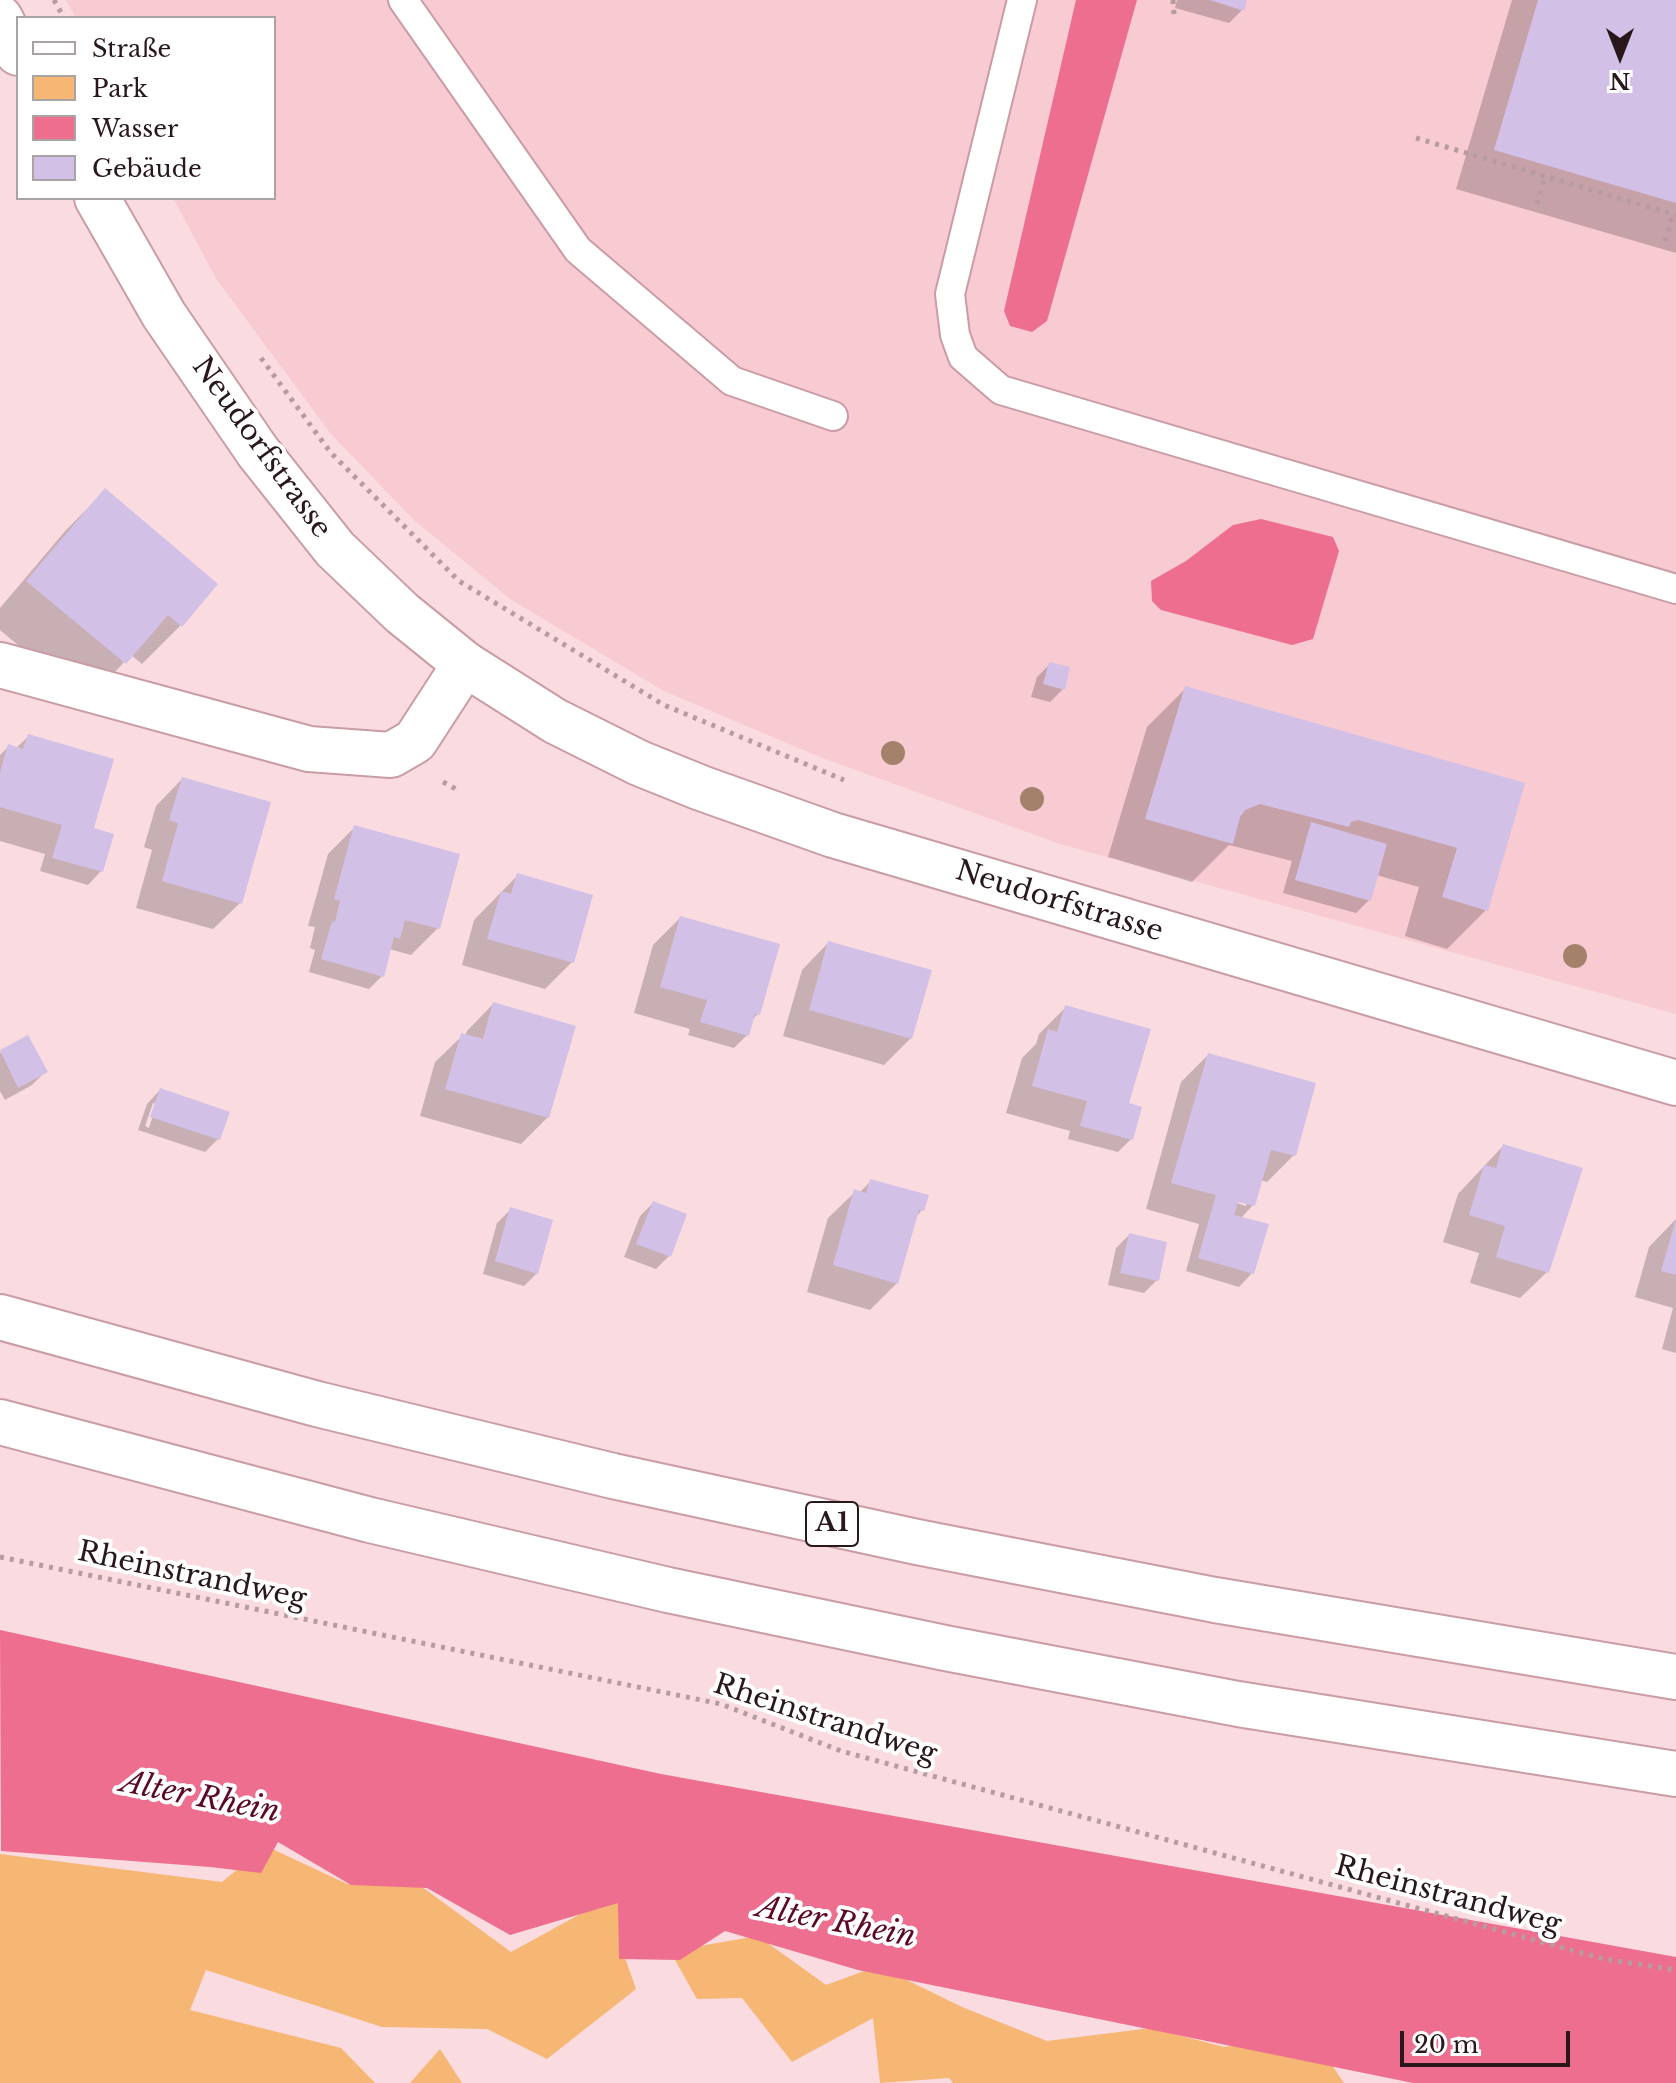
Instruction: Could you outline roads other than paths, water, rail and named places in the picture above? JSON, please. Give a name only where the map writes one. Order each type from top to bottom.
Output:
[{"type":"main road","points":[[0,18],[16,49]]},
{"type":"main road","name":"Neudorfstrasse","points":[[98,200],[164,315],[268,465],[335,549],[402,613],[465,664],[555,721],[639,763],[833,835],[1676,1083]]},
{"type":"main road","points":[[0,665],[309,749],[391,755],[415,741],[465,664]]},
{"type":"main road","name":"A1","points":[[0,1317],[317,1404],[613,1476],[902,1539],[1215,1600],[1676,1677]]},
{"type":"main road","points":[[0,1422],[385,1524],[668,1590],[930,1645],[1238,1704],[1676,1774]]},
{"type":"lane","points":[[403,0],[578,250],[732,381],[833,416]]},
{"type":"lane","points":[[1022,0],[950,294],[955,335],[963,357],[1001,390],[1676,589]]},
{"type":"water","points":[[1076,0],[1137,0],[1047,321],[1032,332],[1010,326],[1004,311]]},
{"type":"water","points":[[1261,519],[1333,537],[1339,551],[1313,639],[1292,645],[1161,610],[1152,601],[1151,581],[1186,561],[1233,525]]},
{"type":"water","name":"Alter Rhein","points":[[0,1630],[661,1774],[1676,1957],[1676,2083],[1413,2083],[858,1970],[725,1931],[680,1960],[619,1959],[618,1903],[510,1935],[427,1888],[351,1885],[278,1842],[261,1873],[1,1851]]}]
